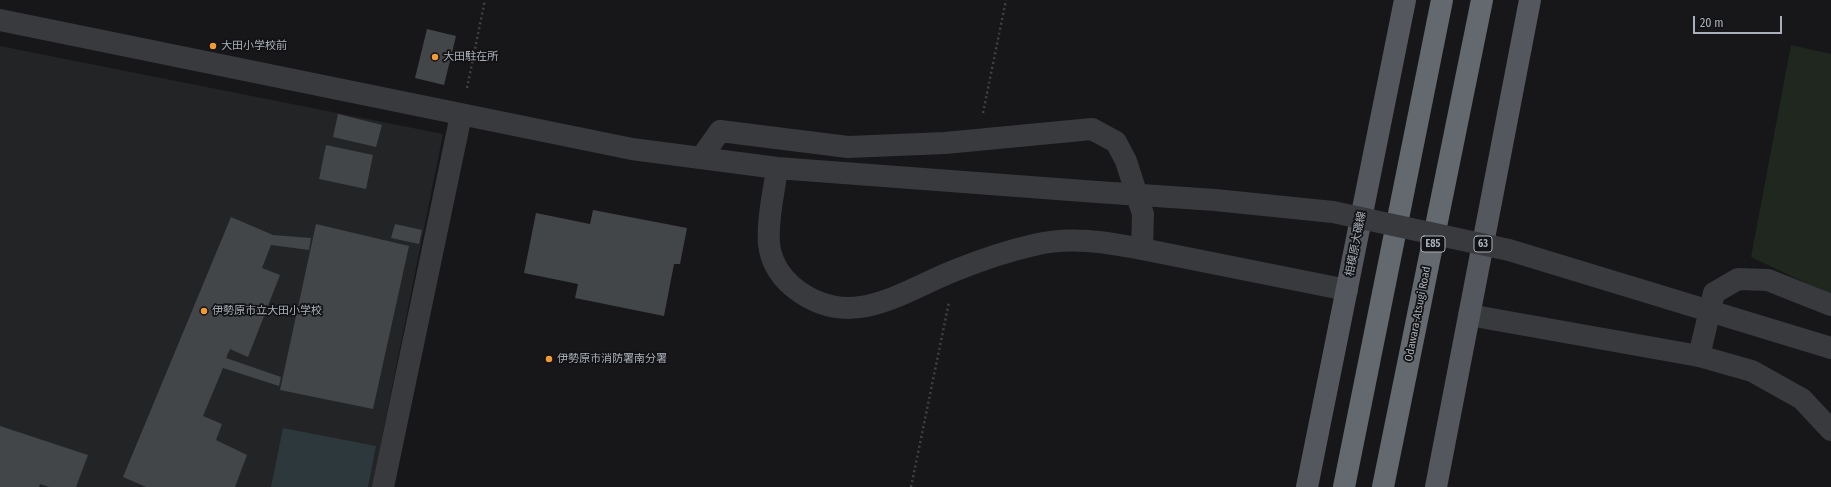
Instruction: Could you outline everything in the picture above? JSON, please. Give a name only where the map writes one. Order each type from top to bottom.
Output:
[{"type":"highway","points":[[1344,487],[1442,0]]},
{"type":"highway","name":"Odawara-Atsugi Road","points":[[1384,487],[1482,0]]},
{"type":"main road","name":"相模原大磯線","points":[[1307,487],[1405,0]]},
{"type":"main road","name":"63","points":[[1436,487],[1530,0]]},
{"type":"street","points":[[0,20],[632,149],[777,168],[1215,200],[1333,212],[1509,250],[1831,348]]},
{"type":"street","points":[[383,487],[461,115]]},
{"type":"street","points":[[701,158],[720,131],[848,147],[945,143],[1092,129],[1116,142],[1126,161],[1143,214],[1142,249]]},
{"type":"street","points":[[777,168],[770,230],[771,255],[776,268],[782,277],[806,297],[833,308],[855,308],[876,304],[956,270],[999,255],[1051,241],[1086,241],[1142,249],[1347,290]]},
{"type":"street","points":[[1699,356],[1714,293],[1738,279],[1768,280],[1831,305]]},
{"type":"street","points":[[1469,316],[1699,356],[1752,371],[1802,398],[1831,430]]},
{"type":"path","points":[[461,115],[485,0]]},
{"type":"path","points":[[978,139],[1006,0]]},
{"type":"path","points":[[910,487],[956,270]]},
{"type":"shaded area","points":[[1791,45],[1831,54],[1831,295],[1751,257]]},
{"type":"shaded area","name":"伊勢原市立大田小学校","points":[[0,46],[443,134],[372,487],[0,487]]},
{"type":"shaded area","points":[[283,428],[376,446],[368,487],[271,487]]},
{"type":"building","name":"大田駐在所","points":[[427,29],[456,36],[444,85],[415,78]]},
{"type":"building","points":[[338,114],[382,125],[376,147],[333,137]]},
{"type":"building","points":[[326,145],[373,155],[366,189],[319,179]]},
{"type":"building","points":[[593,210],[687,228],[680,264],[674,264],[664,316],[575,298],[578,284],[524,273],[536,213],[590,224]]},
{"type":"building","points":[[231,217],[273,235],[311,238],[309,250],[271,245],[262,268],[280,275],[248,357],[230,349],[226,358],[281,377],[279,386],[223,368],[203,416],[222,424],[216,440],[247,455],[235,487],[146,487],[123,477]]},
{"type":"building","points":[[316,224],[409,246],[373,409],[280,390]]},
{"type":"building","points":[[395,224],[422,230],[419,244],[391,238]]},
{"type":"building","points":[[0,426],[88,455],[76,487],[49,487],[40,484],[39,487],[0,487]]},
{"type":"place","name":"大田小学校前","points":[[213,46]]},
{"type":"place","name":"大田駐在所","points":[[435,57]]},
{"type":"place","name":"伊勢原市立大田小学校","points":[[204,311]]},
{"type":"place","name":"伊勢原市消防署南分署","points":[[549,359]]}]
